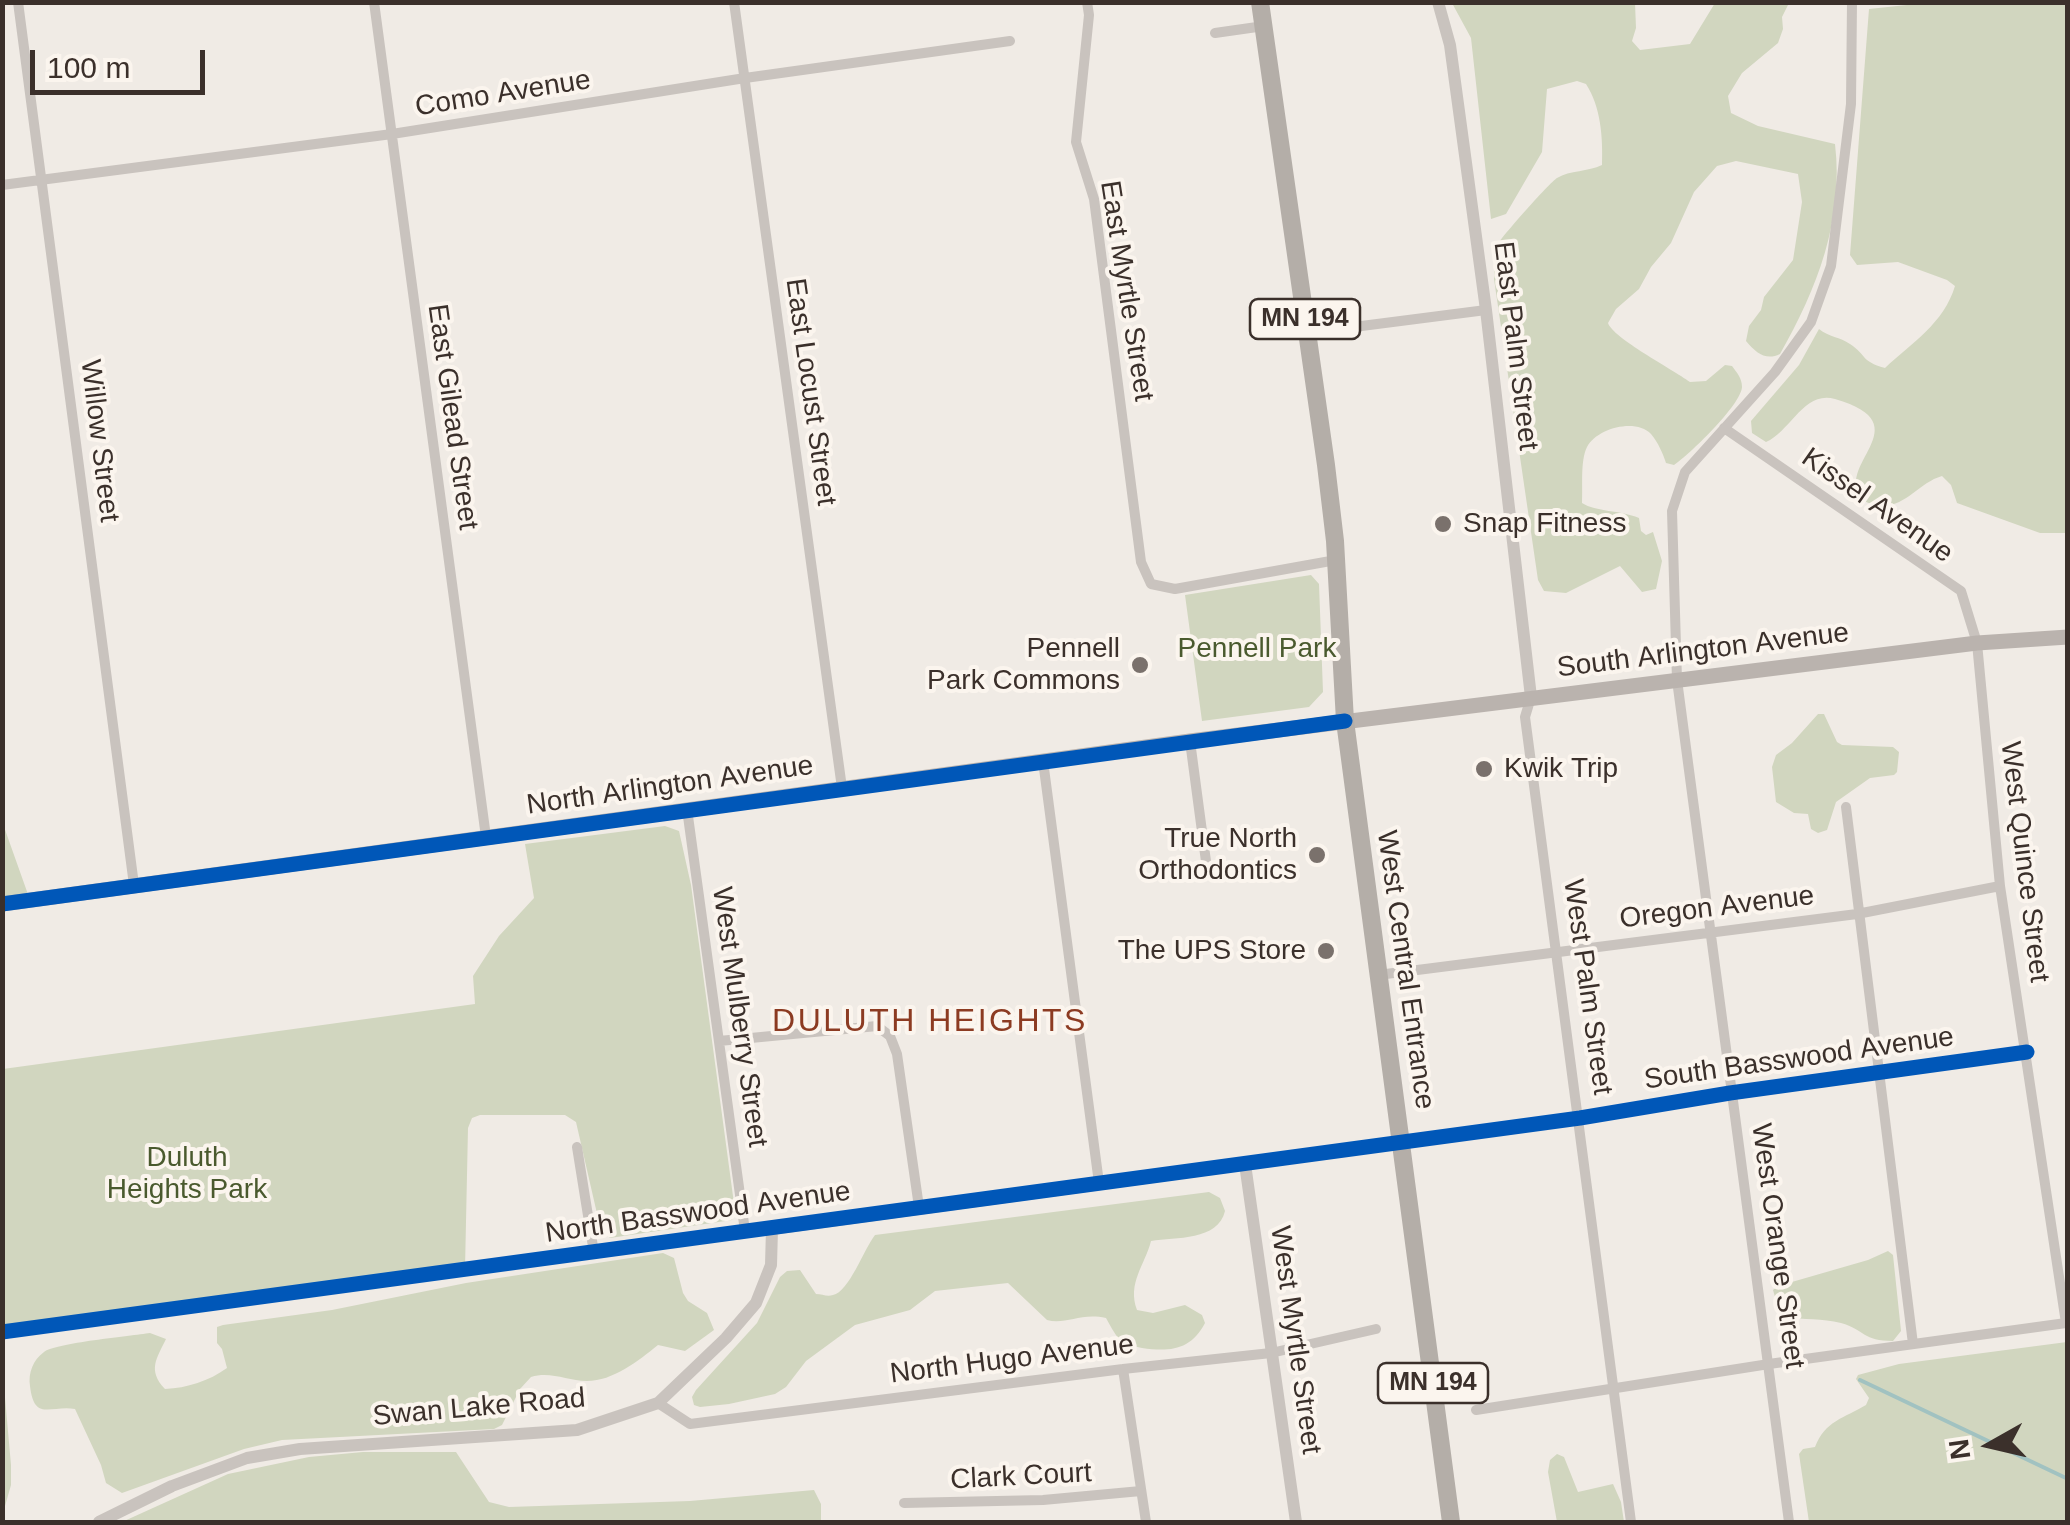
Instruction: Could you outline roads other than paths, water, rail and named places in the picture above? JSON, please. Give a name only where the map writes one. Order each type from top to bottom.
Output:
[{"type":"highway","name":"MN 194","points":[[1260,2],[1324,446],[1336,560],[1345,722]]},
{"type":"highway","name":"West Central Entrance","points":[[1345,722],[1451,1522]]},
{"type":"main road","name":"South Arlington Avenue","points":[[1345,722],[1977,643],[2068,637]]},
{"type":"main road","name":"North Arlington Avenue","points":[[2,904],[1345,722]]},
{"type":"street","name":"Willow Street","points":[[18,2],[134,885]]},
{"type":"street","name":"East Gilead Street","points":[[374,2],[486,837]]},
{"type":"street","name":"East Locust Street","points":[[734,2],[842,788]]},
{"type":"street","name":"East Myrtle Street","points":[[1087,2],[1089,15],[1076,142],[1094,199],[1141,562],[1152,584],[1175,589],[1336,560]]},
{"type":"street","name":"East Palm Street","points":[[1438,2],[1450,44],[1486,310],[1532,698]]},
{"type":"street","name":"West Orange Street","points":[[1790,1522],[1677,680],[1672,511],[1685,472],[1776,372],[1811,322],[1831,266],[1851,104],[1852,2]]},
{"type":"street","points":[[1214,33],[1264,26]]},
{"type":"street","name":"Como Avenue","points":[[2,185],[392,134],[1010,41]]},
{"type":"street","points":[[1346,328],[1486,310]]},
{"type":"street","name":"Kissel Avenue","points":[[1724,428],[1960,591],[1977,643]]},
{"type":"street","name":"West Quince Street","points":[[1977,643],[2000,886],[2066,1323]]},
{"type":"street","name":"West Palm Street","points":[[1532,698],[1525,716],[1631,1522]]},
{"type":"street","points":[[1190,740],[1207,869]]},
{"type":"street","points":[[1043,761],[1099,1184]]},
{"type":"street","points":[[1846,807],[1913,1344]]},
{"type":"street","name":"West Mulberry Street","points":[[687,809],[745,1231]]},
{"type":"street","name":"Oregon Avenue","points":[[1378,975],[1858,914],[2000,886]]},
{"type":"street","points":[[719,1041],[877,1026],[890,1036],[897,1054],[920,1207]]},
{"type":"street","name":"South Basswood Avenue","points":[[1400,1142],[2027,1052]]},
{"type":"street","name":"North Basswood Avenue","points":[[2,1332],[1400,1142]]},
{"type":"street","points":[[577,1147],[594,1253]]},
{"type":"street","name":"West Myrtle Street","points":[[1245,1164],[1296,1522]]},
{"type":"street","name":"Swan Lake Road","points":[[99,1522],[172,1486],[247,1458],[300,1448],[577,1430],[658,1403],[726,1338],[756,1303],[771,1266],[772,1229]]},
{"type":"street","points":[[1476,1410],[2066,1323]]},
{"type":"street","name":"North Hugo Avenue","points":[[658,1403],[690,1424],[1123,1368],[1271,1353],[1376,1329]]},
{"type":"street","points":[[1123,1368],[1146,1522]]},
{"type":"street","name":"Clark Court","points":[[904,1503],[1026,1501],[1141,1490]]},
{"type":"waterway","points":[[1860,1380],[2068,1479]]},
{"type":"place","name":"Snap Fitness","points":[[1443,524]]},
{"type":"place","name":"Pennell Park Commons","points":[[1140,665]]},
{"type":"place","name":"Kwik Trip","points":[[1484,769]]},
{"type":"place","name":"True North Orthodontics","points":[[1317,855]]},
{"type":"place","name":"The UPS Store","points":[[1326,951]]},
{"type":"district","name":"DULUTH HEIGHTS","points":[[930,1022]]},
{"type":"park label","name":"Pennell Park","points":[[1257,649]]},
{"type":"park label","name":"Duluth Heights Park","points":[[187,1174]]}]
